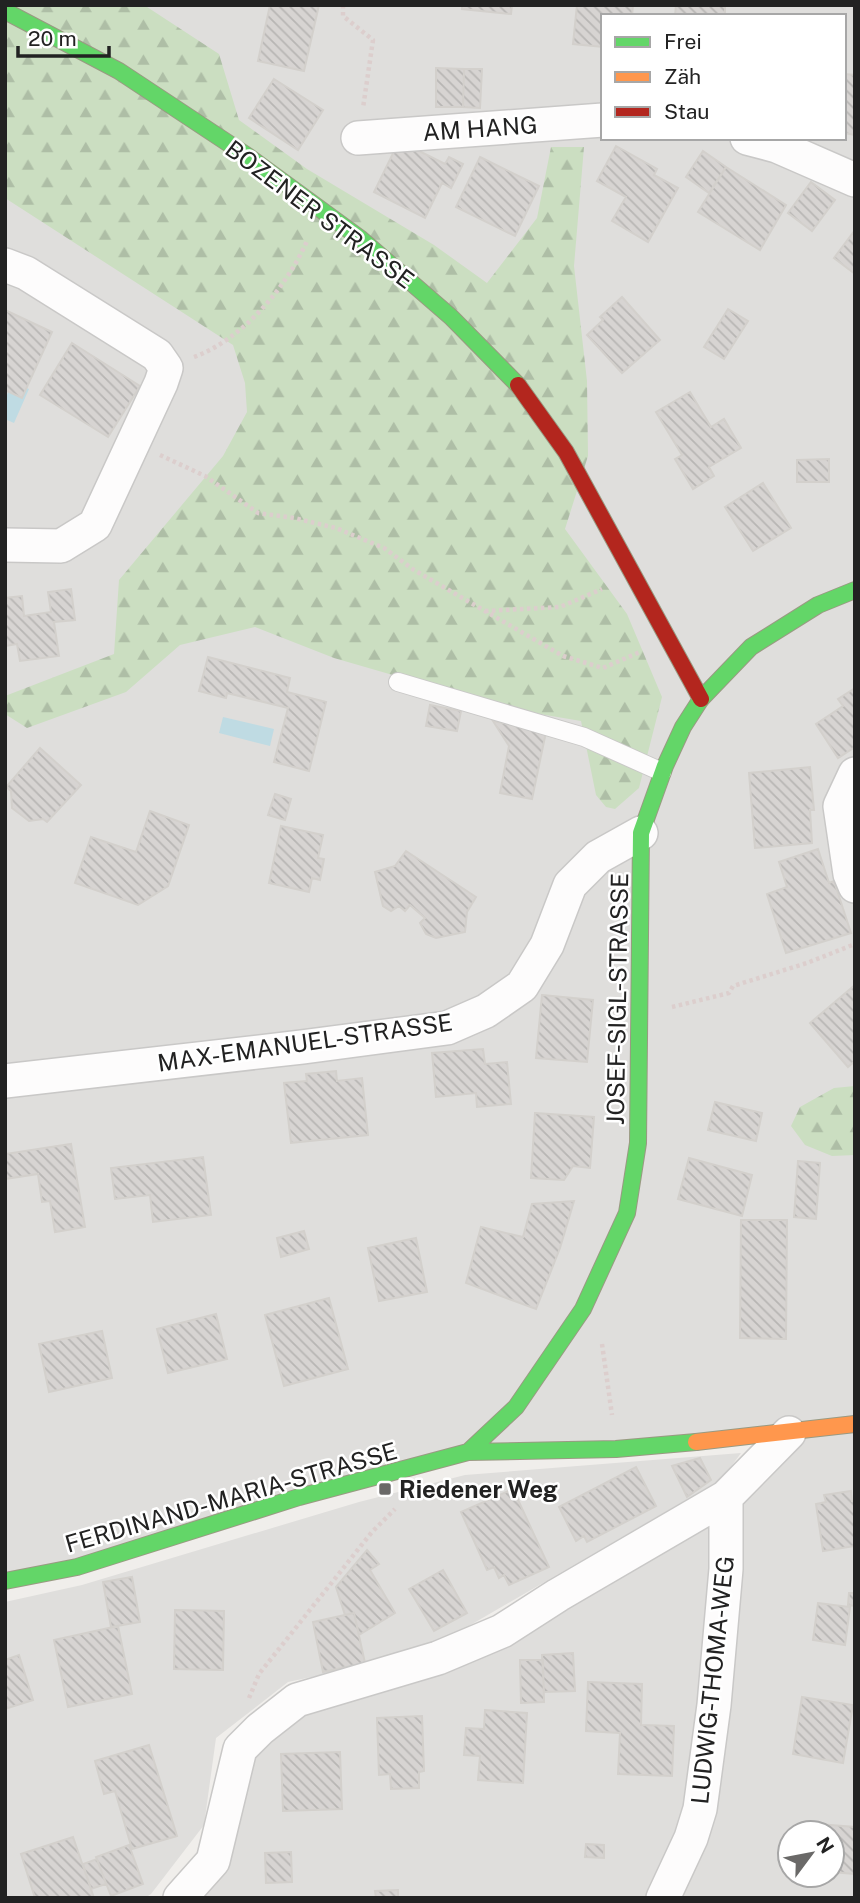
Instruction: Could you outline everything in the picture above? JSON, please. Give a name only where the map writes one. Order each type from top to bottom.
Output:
[{"type":"street","name":"BOZENER STRASSE","points":[[5,11],[119,71],[249,157],[361,239],[451,317],[525,392],[566,452],[701,699]]},
{"type":"street","name":"AM HANG","points":[[358,138],[601,120]]},
{"type":"street","points":[[754,140],[777,146],[855,180]]},
{"type":"street","points":[[5,265],[26,273],[157,355],[166,368],[95,525],[61,546],[5,545]]},
{"type":"street","name":"JOSEF-SIGL-STRASSE","points":[[468,1452],[516,1408],[583,1309],[626,1213],[638,1143],[641,833],[683,726],[701,699],[751,647],[818,605],[855,590]]},
{"type":"street","points":[[855,774],[840,806],[850,874],[855,886]]},
{"type":"street","name":"MAX-EMANUEL-STRASSE","points":[[5,1081],[447,1028],[486,1011],[522,986],[547,945],[570,885],[598,857],[641,833]]},
{"type":"street","points":[[468,1452],[617,1449],[855,1424]]},
{"type":"street","points":[[180,1898],[213,1861],[240,1749],[260,1729],[297,1700],[438,1658],[502,1631],[558,1595],[726,1497],[789,1433]]},
{"type":"street","name":"FERDINAND-MARIA-STRASSE","points":[[5,1581],[77,1567],[299,1497],[468,1452]]},
{"type":"street","name":"LUDWIG-THOMA-WEG","points":[[663,1898],[691,1838],[700,1809],[714,1705],[726,1570],[726,1497]]},
{"type":"lane","points":[[398,682],[584,737],[663,772]]},
{"type":"path","points":[[343,5],[343,16],[373,40],[358,138]]},
{"type":"path","points":[[210,351],[260,313],[285,279],[306,243]]},
{"type":"path","points":[[133,443],[205,476],[258,513],[336,528],[384,548],[414,570],[563,656],[603,668],[632,657],[666,637]]},
{"type":"path","points":[[484,611],[560,607],[597,593],[629,569]]},
{"type":"path","points":[[671,1007],[729,993],[733,986],[855,944]]},
{"type":"path","points":[[601,1337],[612,1417]]},
{"type":"path","points":[[248,1699],[259,1674],[372,1532],[398,1505]]},
{"type":"shaded area","points":[[5,5],[855,5],[855,1898],[180,1898],[260,1729],[558,1595],[788,1434],[468,1452],[5,1585]]},
{"type":"shaded area","points":[[741,1453],[722,1479],[455,1634],[382,1662],[288,1682],[216,1738],[204,1825],[151,1894],[145,1898],[5,1898],[5,1602],[82,1585],[359,1502],[465,1475]]},
{"type":"green space","points":[[5,5],[144,5],[219,54],[239,120],[307,169],[434,245],[487,283],[537,218],[551,147],[584,147],[574,266],[587,381],[588,456],[565,529],[627,614],[662,697],[639,788],[615,809],[606,807],[596,795],[581,721],[510,709],[334,658],[255,627],[180,645],[126,692],[27,728],[5,714],[5,696],[114,654],[119,580],[223,456],[247,412],[245,383],[233,345],[5,198]]},
{"type":"green space","points":[[855,1086],[855,1155],[832,1156],[805,1145],[791,1126],[800,1107],[834,1088]]},
{"type":"water","points":[[12,382],[29,389],[14,423],[5,419],[5,400]]},
{"type":"water","points":[[223,717],[274,729],[270,746],[219,733]]},
{"type":"building","points":[[270,5],[319,5],[304,71],[258,61]]},
{"type":"building","points":[[462,5],[512,5],[511,14],[462,9]]},
{"type":"building","points":[[577,5],[633,5],[632,14],[601,14],[601,47],[573,44]]},
{"type":"building","points":[[676,5],[725,5],[725,14],[675,14]]},
{"type":"building","points":[[436,68],[464,69],[463,107],[436,107]]},
{"type":"building","points":[[464,69],[482,69],[480,108],[463,107]]},
{"type":"building","points":[[846,74],[855,75],[855,135],[846,133]]},
{"type":"building","points":[[274,79],[323,110],[298,150],[249,118]]},
{"type":"building","points":[[399,141],[445,164],[449,157],[463,164],[451,188],[442,183],[425,218],[374,192]]},
{"type":"building","points":[[616,146],[657,169],[654,175],[678,188],[648,242],[612,221],[626,197],[597,181]]},
{"type":"building","points":[[703,151],[726,167],[709,193],[686,177]]},
{"type":"building","points":[[480,157],[539,186],[515,236],[456,207]]},
{"type":"building","points":[[726,167],[786,205],[760,250],[698,212]]},
{"type":"building","points":[[811,182],[835,200],[812,231],[788,213]]},
{"type":"building","points":[[855,230],[855,274],[834,258]]},
{"type":"building","points":[[622,297],[660,340],[622,373],[587,335],[603,320],[600,317]]},
{"type":"building","points":[[728,309],[748,321],[724,359],[704,347]]},
{"type":"building","points":[[5,310],[52,332],[22,398],[5,390]]},
{"type":"building","points":[[72,343],[140,386],[108,437],[40,395]]},
{"type":"building","points":[[690,392],[711,427],[724,419],[741,448],[709,467],[714,476],[693,489],[675,459],[682,455],[656,412]]},
{"type":"building","points":[[829,459],[829,482],[797,482],[797,460]]},
{"type":"building","points":[[763,483],[791,528],[753,551],[725,507]]},
{"type":"building","points":[[71,589],[75,620],[54,622],[59,656],[20,661],[17,644],[5,646],[5,598],[22,596],[24,616],[51,612],[48,592]]},
{"type":"building","points":[[208,657],[290,678],[287,692],[326,702],[309,771],[274,762],[288,708],[227,693],[226,698],[199,691]]},
{"type":"building","points":[[855,688],[855,747],[838,758],[816,724],[843,706],[838,699]]},
{"type":"building","points":[[430,705],[461,711],[457,731],[426,726]]},
{"type":"building","points":[[493,721],[546,732],[532,799],[500,793],[509,746]]},
{"type":"building","points":[[40,748],[81,785],[47,822],[43,819],[29,821],[12,808],[11,791],[6,787]]},
{"type":"building","points":[[810,767],[814,810],[810,810],[812,843],[755,848],[749,773]]},
{"type":"building","points":[[275,794],[291,799],[285,820],[268,815]]},
{"type":"building","points":[[150,811],[189,825],[168,886],[138,905],[75,883],[91,837],[136,852]]},
{"type":"building","points":[[281,826],[323,835],[318,858],[324,859],[320,880],[312,878],[309,892],[269,883]]},
{"type":"building","points":[[818,849],[829,883],[834,881],[851,933],[786,953],[767,894],[787,887],[779,862]]},
{"type":"building","points":[[406,851],[476,897],[467,912],[465,932],[436,938],[426,934],[420,923],[425,918],[410,905],[405,911],[399,906],[391,911],[383,906],[375,872],[395,866]]},
{"type":"building","points":[[855,985],[855,1061],[848,1067],[810,1023]]},
{"type":"building","points":[[542,995],[593,1000],[587,1062],[536,1058]]},
{"type":"building","points":[[483,1049],[485,1064],[507,1062],[511,1104],[477,1107],[476,1093],[436,1097],[432,1053]]},
{"type":"building","points":[[336,1071],[337,1081],[362,1078],[368,1135],[291,1143],[284,1083],[307,1081],[306,1074]]},
{"type":"building","points":[[715,1102],[762,1113],[756,1141],[708,1130]]},
{"type":"building","points":[[535,1113],[594,1117],[590,1168],[573,1166],[564,1180],[531,1178]]},
{"type":"building","points":[[71,1144],[85,1227],[55,1232],[50,1201],[42,1202],[38,1174],[5,1179],[5,1154]]},
{"type":"building","points":[[203,1157],[211,1215],[153,1222],[150,1195],[115,1199],[111,1168]]},
{"type":"building","points":[[689,1158],[752,1175],[742,1216],[678,1199]]},
{"type":"building","points":[[798,1161],[820,1163],[816,1219],[794,1217]]},
{"type":"building","points":[[574,1201],[560,1248],[536,1309],[466,1283],[481,1227],[523,1237],[532,1204]]},
{"type":"building","points":[[741,1220],[787,1220],[786,1339],[740,1338]]},
{"type":"building","points":[[304,1231],[309,1249],[281,1257],[277,1238]]},
{"type":"building","points":[[416,1238],[427,1292],[379,1301],[368,1248]]},
{"type":"building","points":[[329,1298],[348,1369],[284,1386],[265,1315]]},
{"type":"building","points":[[216,1314],[227,1359],[168,1373],[157,1329]]},
{"type":"building","points":[[102,1331],[112,1378],[49,1392],[39,1344]]},
{"type":"building","points":[[700,1458],[711,1480],[687,1497],[672,1466]]},
{"type":"building","points":[[636,1467],[656,1506],[587,1542],[584,1536],[576,1541],[559,1507]]},
{"type":"building","points":[[513,1489],[549,1567],[509,1585],[504,1575],[499,1578],[494,1567],[487,1570],[461,1512]]},
{"type":"building","points":[[851,1491],[852,1501],[855,1501],[855,1546],[823,1551],[816,1504],[826,1502],[824,1495]]},
{"type":"building","points":[[367,1550],[379,1564],[370,1570],[395,1613],[359,1635],[354,1613],[345,1615],[336,1587]]},
{"type":"building","points":[[443,1570],[467,1613],[434,1631],[409,1589]]},
{"type":"building","points":[[132,1577],[140,1622],[111,1627],[103,1582]]},
{"type":"building","points":[[849,1593],[855,1593],[855,1606],[848,1605]]},
{"type":"building","points":[[818,1603],[850,1607],[845,1645],[813,1640]]},
{"type":"building","points":[[175,1610],[224,1611],[223,1670],[174,1669]]},
{"type":"building","points":[[354,1613],[365,1663],[323,1672],[313,1622]]},
{"type":"building","points":[[118,1626],[132,1694],[68,1707],[54,1640]]},
{"type":"building","points":[[573,1653],[575,1691],[544,1692],[542,1655]]},
{"type":"building","points":[[19,1655],[33,1700],[5,1709],[5,1660]]},
{"type":"building","points":[[520,1660],[543,1660],[544,1702],[521,1703]]},
{"type":"building","points":[[588,1682],[642,1684],[641,1725],[674,1726],[672,1776],[618,1774],[620,1733],[586,1731]]},
{"type":"building","points":[[802,1697],[853,1705],[843,1763],[793,1754]]},
{"type":"building","points":[[485,1710],[527,1713],[523,1783],[478,1780],[480,1756],[464,1755],[466,1728],[484,1729]]},
{"type":"building","points":[[422,1716],[424,1771],[419,1772],[419,1788],[391,1789],[390,1774],[379,1775],[377,1718]]},
{"type":"building","points":[[149,1745],[177,1836],[132,1849],[115,1791],[104,1794],[95,1761]]},
{"type":"building","points":[[340,1752],[342,1809],[283,1811],[281,1754]]},
{"type":"building","points":[[846,1826],[855,1827],[854,1874],[846,1873]]},
{"type":"building","points":[[73,1837],[94,1898],[35,1898],[21,1854]]},
{"type":"building","points":[[586,1844],[604,1845],[604,1858],[585,1857]]},
{"type":"building","points":[[129,1845],[143,1884],[111,1896],[96,1857]]},
{"type":"building","points":[[291,1852],[292,1882],[266,1883],[265,1853]]},
{"type":"building","points":[[97,1859],[106,1884],[91,1889],[83,1864]]},
{"type":"building","points":[[398,1890],[398,1898],[376,1898],[375,1891]]},
{"type":"traffic: fast","points":[[5,11],[119,71],[249,157],[361,239],[451,317],[518,385]]},
{"type":"traffic: fast","points":[[468,1452],[516,1407],[583,1309],[627,1213],[638,1143],[641,833],[665,766],[683,727],[701,699],[751,647],[818,605],[855,590]]},
{"type":"traffic: fast","points":[[5,1581],[77,1567],[299,1497],[468,1452],[616,1449],[696,1442]]},
{"type":"traffic: slow","points":[[696,1442],[855,1424]]},
{"type":"traffic: jam","points":[[518,385],[566,452],[701,699]]},
{"type":"place","name":"Riedener Weg","points":[[385,1489]]}]
